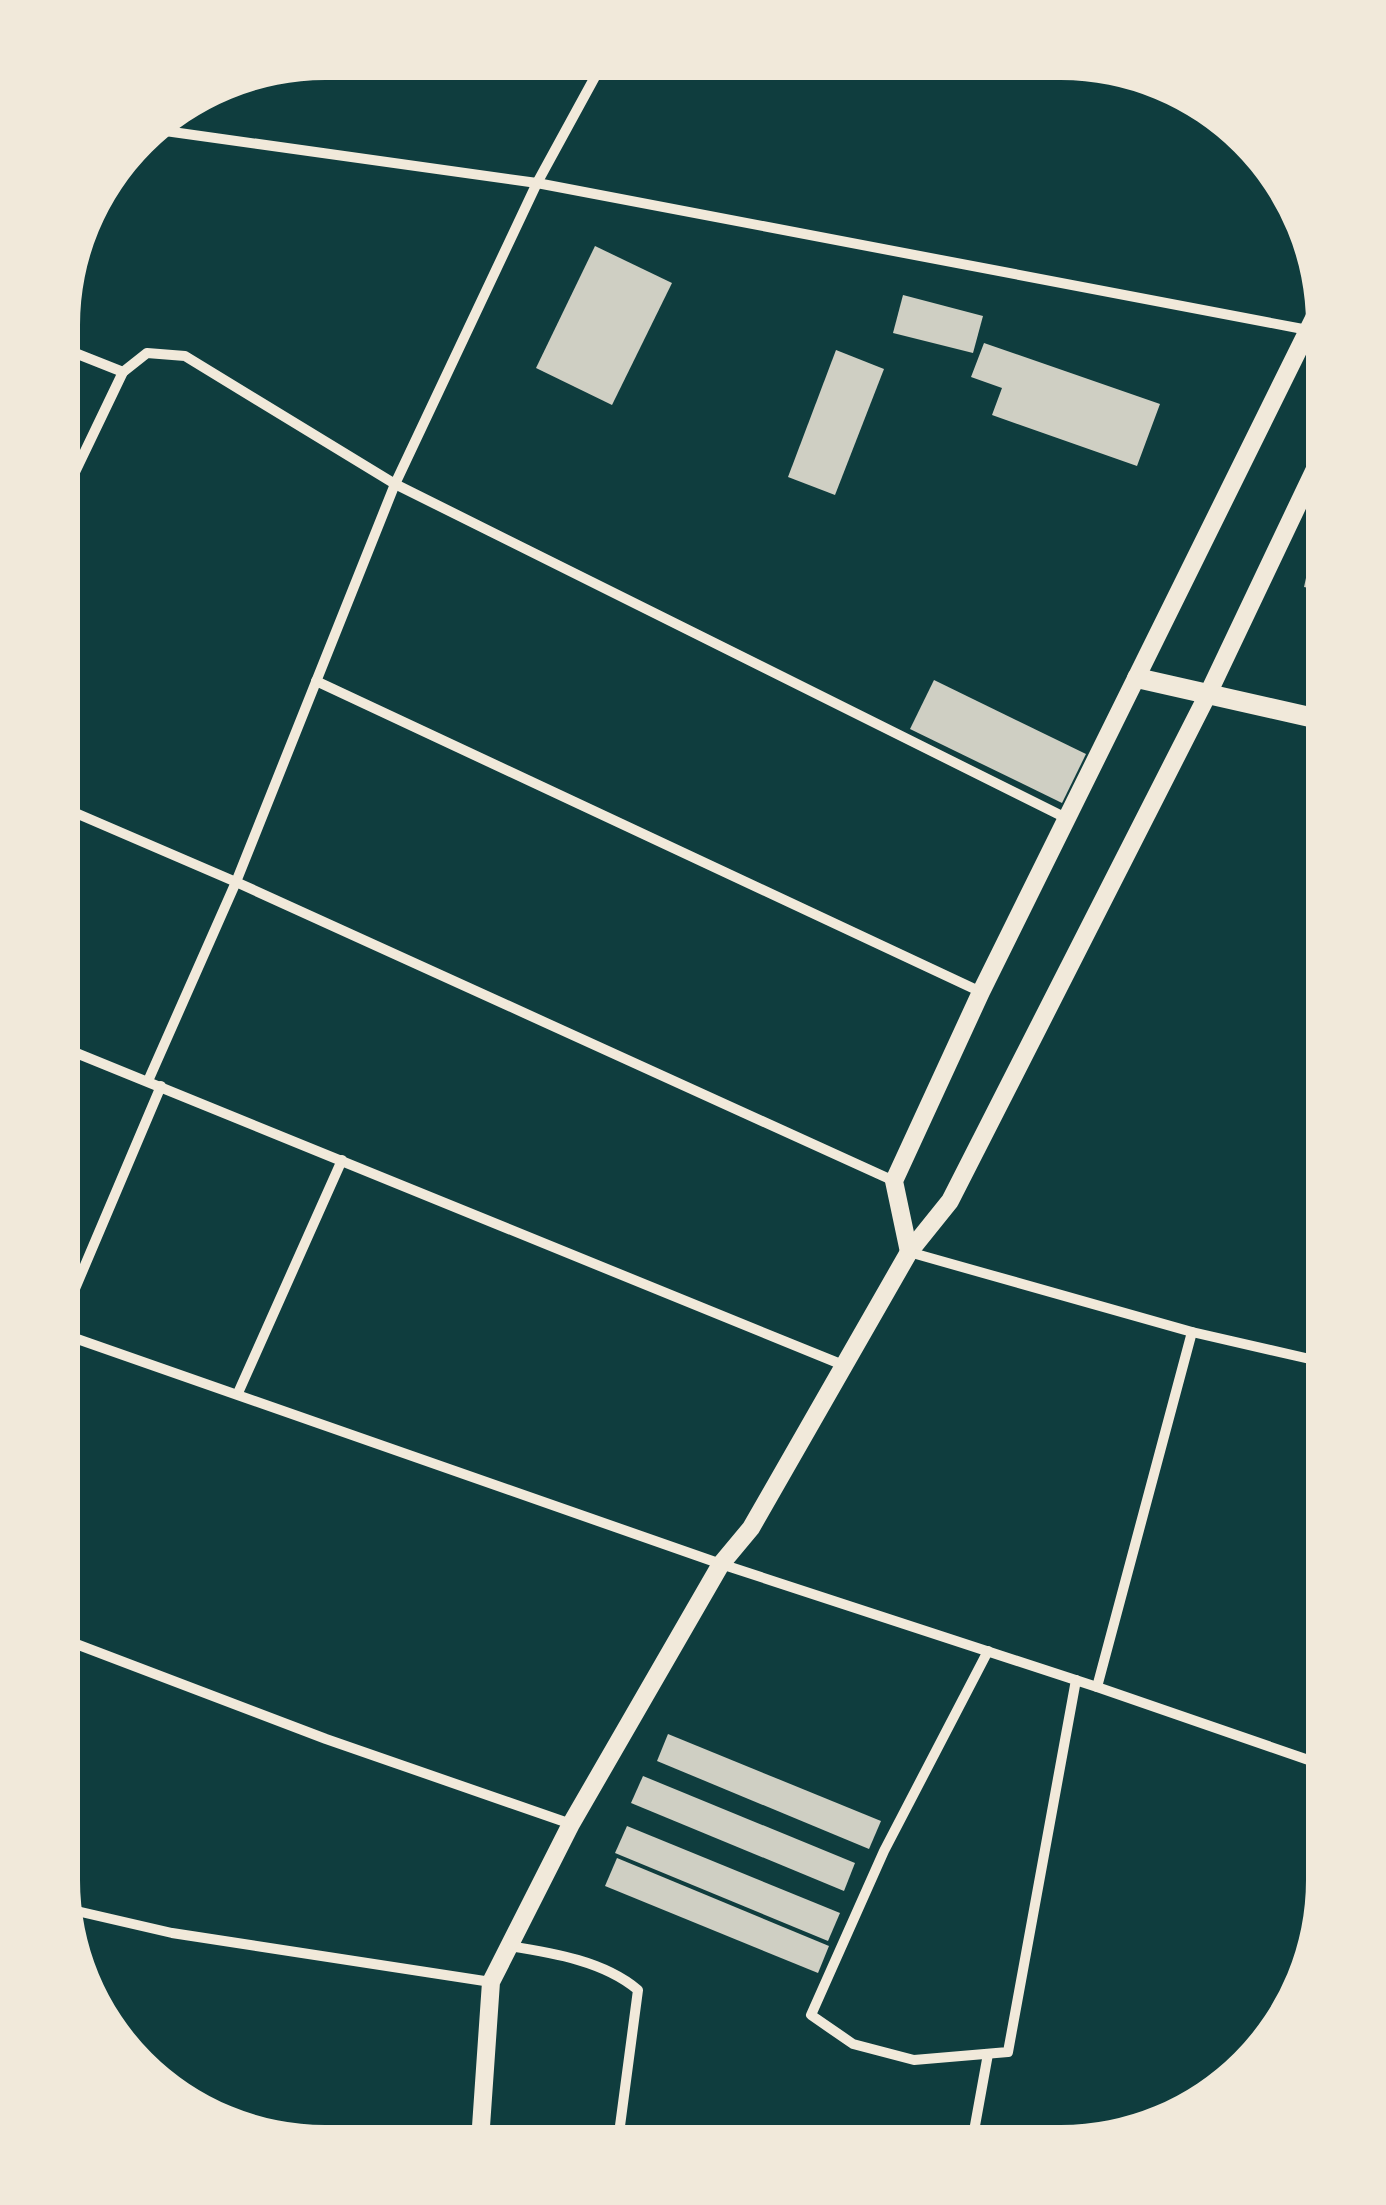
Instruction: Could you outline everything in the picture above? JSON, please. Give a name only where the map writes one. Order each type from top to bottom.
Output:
[{"type":"main road","points":[[1138,678],[1306,716]]},
{"type":"street","points":[[148,1081],[236,882],[395,484],[537,183],[593,81]]},
{"type":"street","points":[[176,132],[537,183],[1306,330]]},
{"type":"street","points":[[909,1252],[894,1181],[981,992],[1306,334]]},
{"type":"street","points":[[80,462],[124,372],[147,353],[184,356],[395,484],[1068,819]]},
{"type":"street","points":[[80,355],[124,372]]},
{"type":"street","points":[[481,2125],[491,1982],[571,1824],[721,1564],[751,1528],[909,1252],[950,1201],[1208,694],[1306,490]]},
{"type":"street","points":[[316,680],[981,992]]},
{"type":"street","points":[[80,815],[894,1181]]},
{"type":"street","points":[[80,1054],[843,1365]]},
{"type":"street","points":[[80,1276],[161,1086]]},
{"type":"street","points":[[238,1393],[342,1160]]},
{"type":"street","points":[[909,1252],[1192,1332],[1305,1358]]},
{"type":"street","points":[[1098,1687],[1192,1332]]},
{"type":"street","points":[[80,1340],[721,1564],[1305,1759]]},
{"type":"street","points":[[80,1645],[326,1739],[571,1824]]},
{"type":"street","points":[[988,1651],[884,1851],[811,2015],[852,2044],[914,2060],[1008,2052],[1076,1680]]},
{"type":"street","points":[[83,1912],[172,1933],[491,1982]]},
{"type":"street","points":[[510,1946],[603,1968],[638,1990],[620,2125]]},
{"type":"street","points":[[975,2125],[988,2054]]},
{"type":"building","points":[[595,246],[672,283],[612,405],[536,368]]},
{"type":"building","points":[[903,295],[983,316],[973,353],[893,333]]},
{"type":"building","points":[[984,343],[1160,404],[1137,466],[992,415],[1002,388],[971,377]]},
{"type":"building","points":[[836,350],[884,369],[835,495],[788,477]]},
{"type":"building","points":[[934,680],[1086,754],[1062,803],[910,729]]},
{"type":"building","points":[[668,1734],[881,1821],[869,1849],[657,1761]]},
{"type":"building","points":[[643,1776],[855,1863],[844,1891],[631,1803]]},
{"type":"building","points":[[627,1826],[840,1913],[828,1941],[615,1853]]},
{"type":"building","points":[[617,1858],[829,1946],[818,1973],[605,1886]]}]
